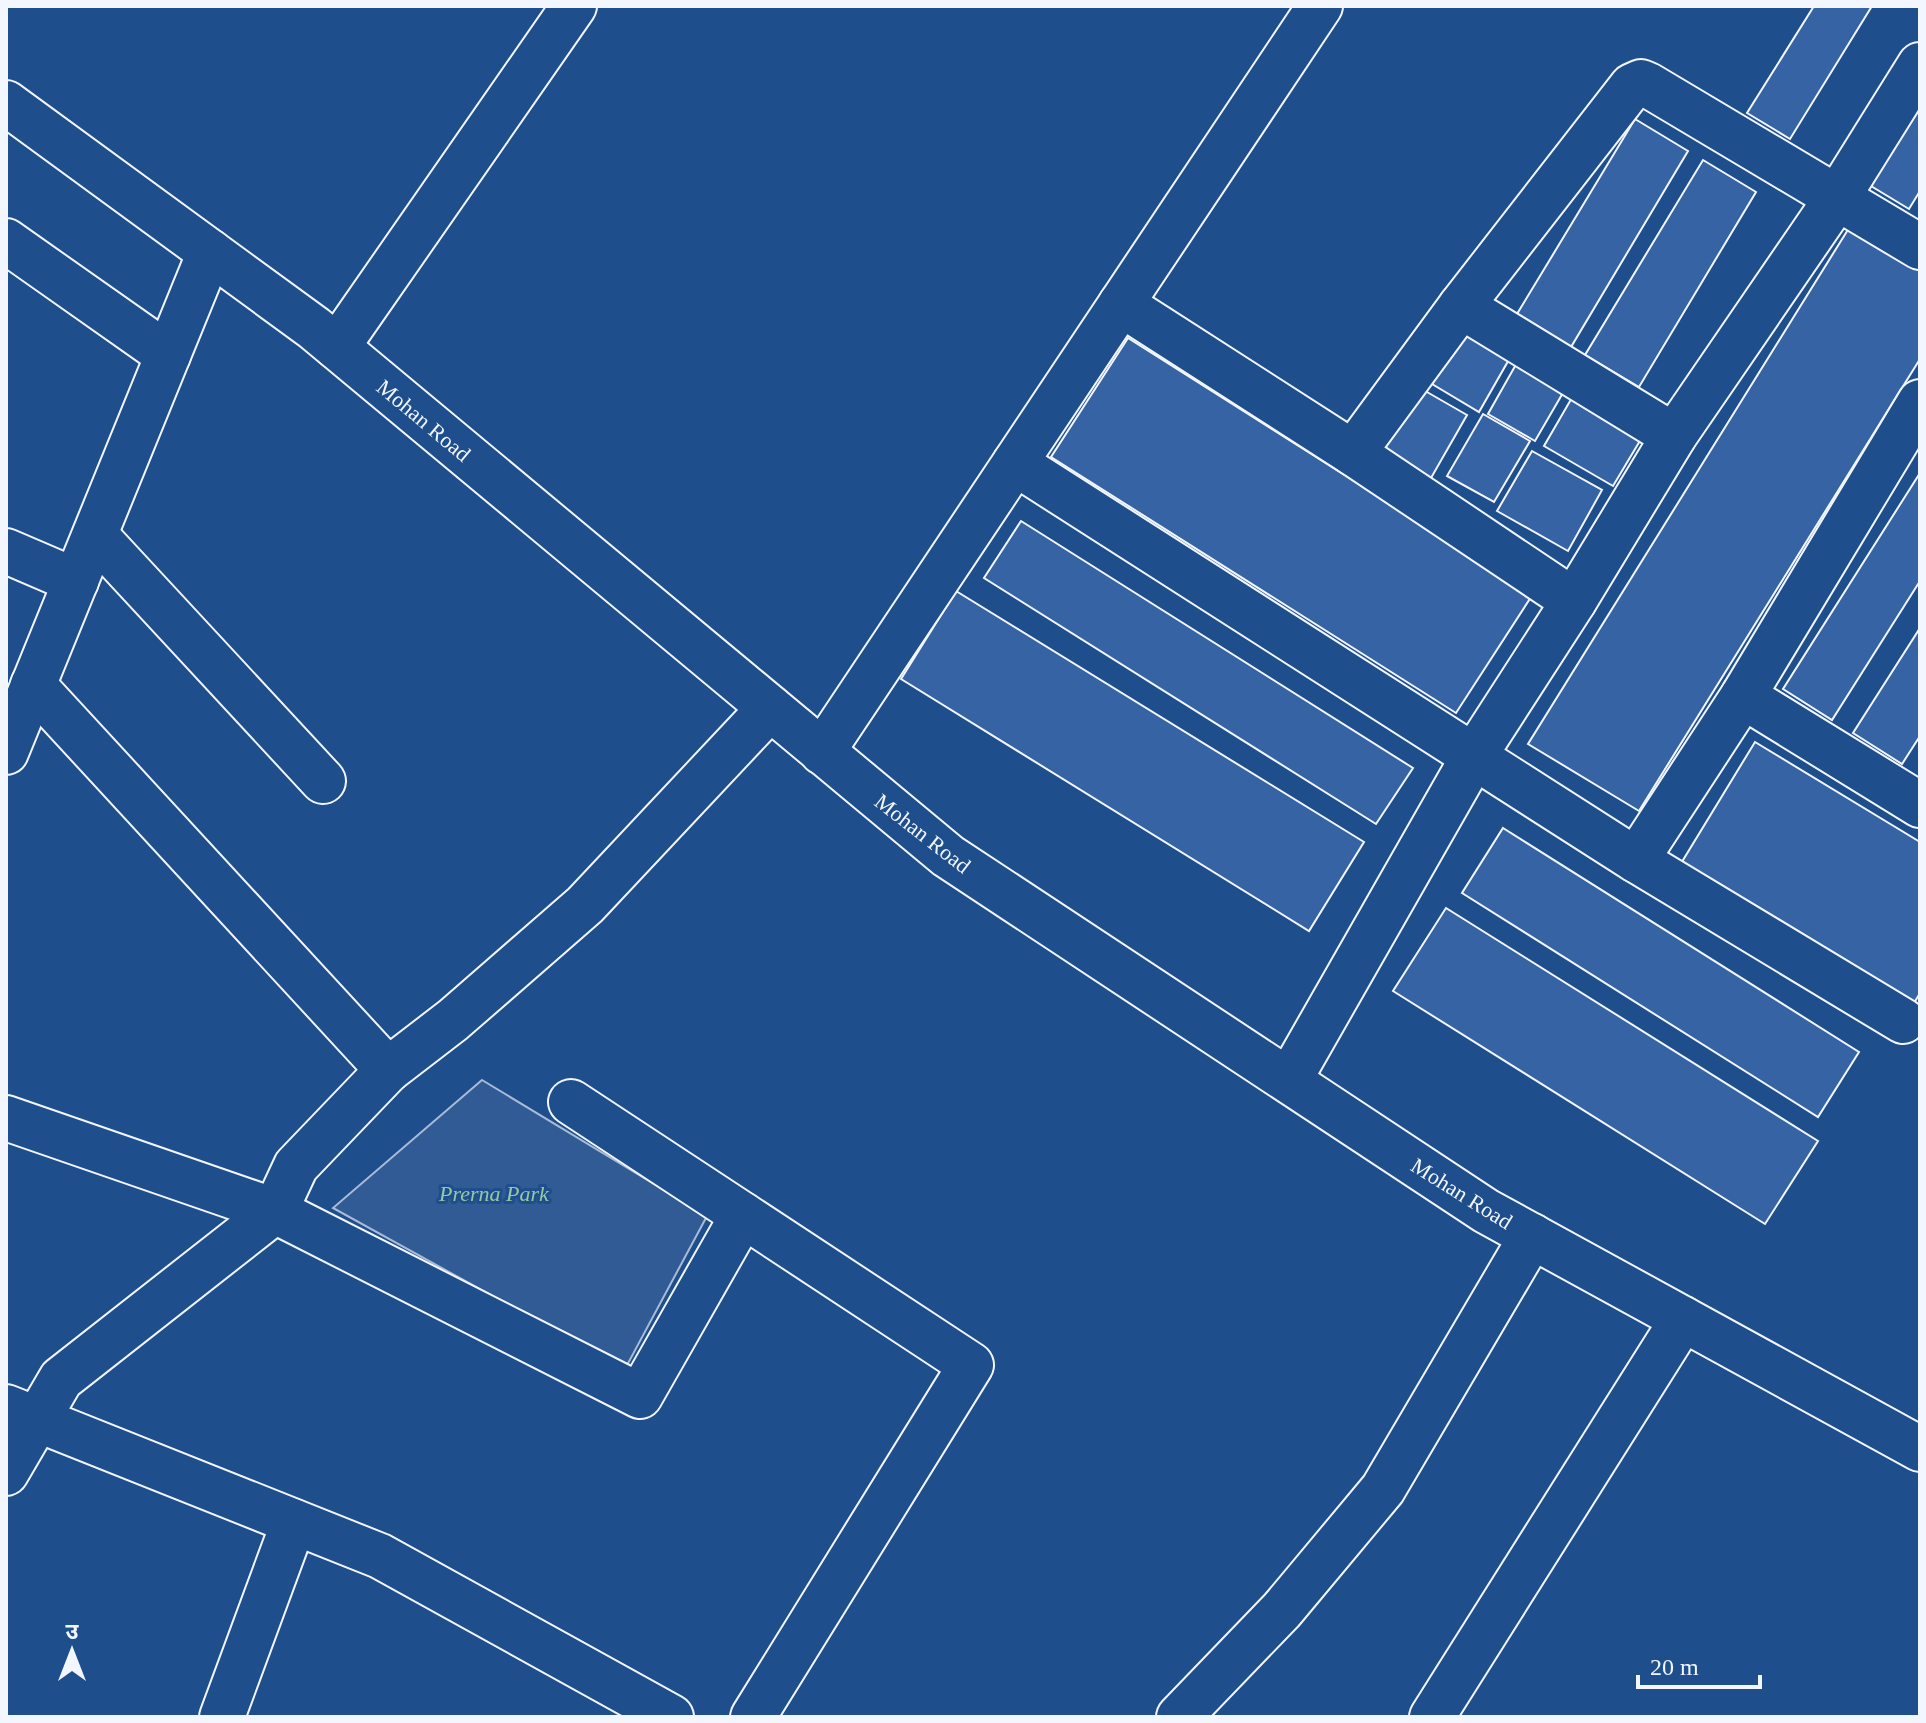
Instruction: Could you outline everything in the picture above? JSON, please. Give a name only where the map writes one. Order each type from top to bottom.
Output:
[{"type":"street","points":[[822,752],[1320,6]]},
{"type":"street","points":[[337,347],[559,11]]},
{"type":"street","points":[[1289,1080],[1474,756],[1574,601],[1674,436],[1837,198],[1920,65]]},
{"type":"street","points":[[1353,453],[1461,306],[1632,86],[1641,82],[1920,247]]},
{"type":"street","name":"Mohan Road","points":[[6,103],[337,347],[948,856],[1486,1211],[1920,1449]]},
{"type":"street","points":[[6,241],[168,355]]},
{"type":"street","points":[[6,752],[210,252]]},
{"type":"street","points":[[1121,304],[1353,453],[1574,601]]},
{"type":"street","points":[[1461,306],[1674,436]]},
{"type":"street","points":[[1636,860],[1743,696],[1920,402]]},
{"type":"street","points":[[1015,463],[1636,860],[1903,1021]]},
{"type":"street","points":[[95,535],[323,781]]},
{"type":"street","points":[[6,551],[76,581]]},
{"type":"street","points":[[33,685],[388,1070]]},
{"type":"street","points":[[1743,696],[1920,804]]},
{"type":"street","points":[[6,1473],[22,1413],[275,1211],[296,1166],[388,1070],[453,1020],[585,905],[770,708]]},
{"type":"street","points":[[571,1102],[971,1365],[753,1717]]},
{"type":"street","points":[[6,1118],[275,1211],[640,1396],[743,1215]]},
{"type":"street","points":[[1179,1717],[1282,1610],[1383,1489],[1532,1236]]},
{"type":"street","points":[[1432,1717],[1683,1319]]},
{"type":"street","points":[[22,1413],[380,1556],[671,1717]]},
{"type":"street","points":[[222,1717],[294,1522]]},
{"type":"shaded area","name":"Prerna Park","points":[[482,1080],[707,1216],[625,1369],[333,1208]]},
{"type":"building","points":[[1814,6],[1872,6],[1790,139],[1747,113]]},
{"type":"building","points":[[1920,96],[1920,191],[1909,209],[1866,183]]},
{"type":"building","points":[[1635,119],[1688,151],[1571,347],[1517,314]]},
{"type":"building","points":[[1703,160],[1756,192],[1639,387],[1585,355]]},
{"type":"building","points":[[1849,228],[1920,271],[1920,359],[1639,811],[1528,744]]},
{"type":"building","points":[[1468,322],[1515,349],[1479,412],[1432,384]]},
{"type":"building","points":[[1128,338],[1533,594],[1456,713],[1051,457]]},
{"type":"building","points":[[1523,352],[1571,379],[1535,441],[1488,414]]},
{"type":"building","points":[[1420,388],[1467,415],[1431,478],[1383,450]]},
{"type":"building","points":[[1577,389],[1647,429],[1613,486],[1544,446]]},
{"type":"building","points":[[1483,414],[1530,441],[1494,502],[1447,476]]},
{"type":"building","points":[[1532,451],[1602,490],[1568,551],[1497,511]]},
{"type":"building","points":[[1920,473],[1920,581],[1832,720],[1783,689]]},
{"type":"building","points":[[1021,521],[1413,768],[1376,824],[984,578]]},
{"type":"building","points":[[956,591],[1364,842],[1309,931],[901,679]]},
{"type":"building","points":[[1920,628],[1920,736],[1902,764],[1853,733]]},
{"type":"building","points":[[1755,742],[1920,842],[1920,993],[1910,1010],[1677,870]]},
{"type":"building","points":[[1503,828],[1859,1052],[1818,1117],[1462,893]]},
{"type":"building","points":[[1446,908],[1818,1141],[1765,1224],[1393,991]]}]
